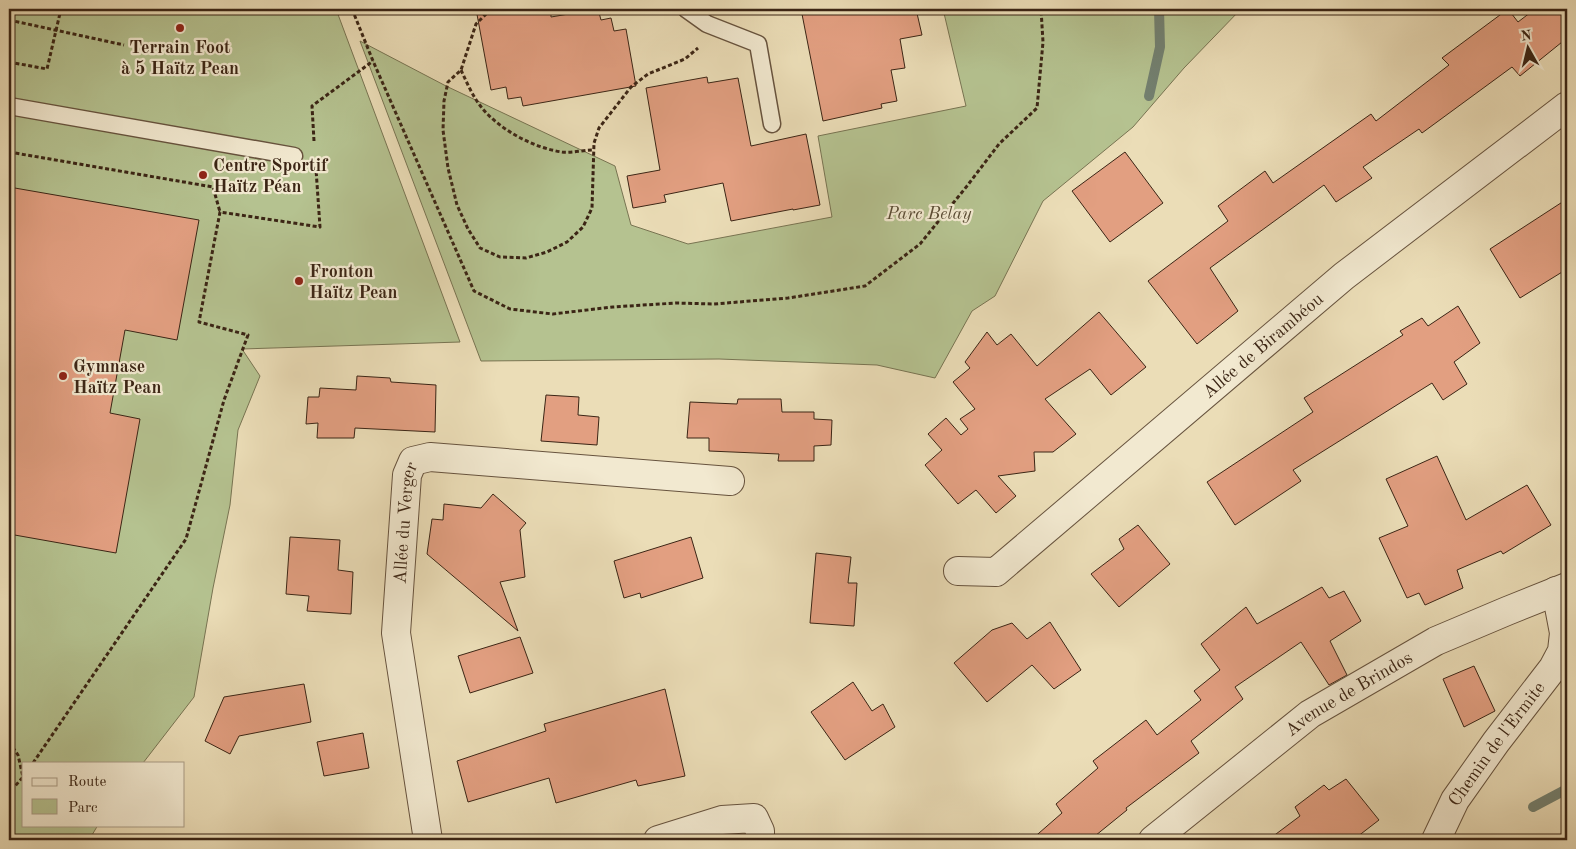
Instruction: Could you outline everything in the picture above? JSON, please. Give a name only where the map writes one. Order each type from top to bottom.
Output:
[{"type":"street","name":"Allée de Birambéou","points":[[958,572],[996,572],[1344,276],[1567,106]]},
{"type":"street","name":"Allée du Verger","points":[[428,840],[396,633],[407,475],[413,461],[430,457],[730,481]]},
{"type":"street","name":"Avenue de Brindos","points":[[1153,840],[1310,714],[1436,642],[1506,610],[1562,589]]},
{"type":"street","name":"Chemin de l'Ermite","points":[[1436,840],[1455,800],[1496,742],[1553,668],[1562,651],[1564,633],[1562,589]]},
{"type":"street","points":[[658,840],[722,820],[754,818],[760,831],[760,840]]},
{"type":"lane","points":[[686,9],[707,24],[758,44],[772,124]]},
{"type":"lane","points":[[9,106],[294,156]]},
{"type":"path","points":[[9,67],[9,62],[47,69],[61,9]]},
{"type":"path","points":[[352,9],[474,291],[510,309],[553,314],[676,302],[714,304],[788,298],[865,286],[920,244],[998,144],[1037,108],[1043,42],[1040,9]]},
{"type":"path","points":[[490,9],[476,24],[461,70],[448,82],[444,100],[444,130],[448,168],[457,205],[468,229],[480,248],[500,257],[526,258],[547,252],[572,237],[583,227],[592,208],[593,150],[599,128],[631,87],[648,74],[685,59],[698,48]]},
{"type":"path","points":[[9,20],[124,45]]},
{"type":"path","points":[[314,143],[312,106],[373,61]]},
{"type":"path","points":[[461,70],[467,84],[482,108],[516,135],[540,147],[564,152],[593,150]]},
{"type":"path","points":[[9,152],[213,187],[220,212],[199,322],[248,335],[224,400],[186,539],[34,762]]},
{"type":"path","points":[[220,212],[320,227],[316,162]]},
{"type":"path","points":[[9,742],[18,756],[22,773]]},
{"type":"path","points":[[9,793],[22,778]]},
{"type":"green space","name":"Centre Sportif Haïtz Péan","points":[[9,9],[336,9],[460,342],[242,349],[260,376],[238,430],[230,505],[194,697],[144,762],[22,762],[22,826],[97,826],[89,840],[9,840]]},
{"type":"green space","name":"Parc Belay","points":[[943,9],[1241,9],[1184,68],[1133,127],[1043,201],[995,296],[972,311],[935,378],[877,365],[719,359],[481,361],[360,41],[446,86],[615,166],[631,225],[688,244],[832,217],[818,136],[966,106]]},
{"type":"building","points":[[476,9],[551,9],[551,17],[598,9],[601,20],[611,18],[614,31],[626,29],[636,86],[523,106],[521,97],[508,99],[506,87],[491,90]]},
{"type":"building","points":[[801,9],[916,9],[922,35],[900,39],[905,68],[891,70],[897,101],[881,104],[882,108],[823,121]]},
{"type":"building","points":[[1508,9],[1518,22],[1535,9],[1567,9],[1567,38],[1520,76],[1512,67],[1422,133],[1419,129],[1363,167],[1372,178],[1336,202],[1324,185],[1210,268],[1238,311],[1197,344],[1148,281],[1228,221],[1218,206],[1265,171],[1273,183],[1371,114],[1376,121],[1449,65],[1442,58]]},
{"type":"building","points":[[707,77],[708,83],[738,78],[751,146],[806,134],[820,205],[731,221],[723,183],[664,195],[666,202],[633,208],[627,176],[660,170],[646,88]]},
{"type":"building","points":[[1125,152],[1163,203],[1110,242],[1072,191]]},
{"type":"building","name":"Gymnase Haïtz Pean","points":[[9,187],[199,220],[177,340],[125,330],[110,413],[140,419],[116,553],[9,534]]},
{"type":"building","points":[[1567,199],[1567,269],[1520,298],[1490,249]]},
{"type":"building","points":[[1458,306],[1480,343],[1454,362],[1467,384],[1443,400],[1432,383],[1293,470],[1301,481],[1235,525],[1207,482],[1313,412],[1304,398],[1403,335],[1400,331],[1422,318],[1428,326]]},
{"type":"building","points":[[1099,312],[1146,367],[1111,395],[1090,369],[1045,399],[1076,434],[1053,452],[1034,452],[1035,471],[998,476],[1016,496],[996,513],[976,490],[958,504],[925,465],[942,450],[928,434],[946,418],[961,435],[968,429],[960,419],[975,409],[953,382],[970,368],[965,362],[987,332],[997,345],[1011,334],[1037,366]]},
{"type":"building","points":[[357,376],[390,378],[391,382],[436,385],[435,432],[355,428],[354,438],[317,438],[318,423],[306,424],[308,397],[319,397],[320,388],[356,390]]},
{"type":"building","points":[[546,395],[579,397],[578,415],[599,417],[597,445],[541,441]]},
{"type":"building","points":[[738,399],[781,399],[782,412],[814,412],[814,419],[832,420],[831,445],[814,446],[814,461],[778,461],[779,454],[709,451],[709,438],[687,438],[690,402],[737,404]]},
{"type":"building","points":[[1437,456],[1466,520],[1527,485],[1551,525],[1503,554],[1501,551],[1457,570],[1463,588],[1425,605],[1419,593],[1407,598],[1379,538],[1408,526],[1386,479]]},
{"type":"building","points":[[493,494],[526,523],[520,530],[525,577],[500,582],[518,631],[427,554],[432,519],[443,520],[444,504],[481,508]]},
{"type":"building","points":[[1138,525],[1170,564],[1119,607],[1091,574],[1124,549],[1119,539]]},
{"type":"building","points":[[290,537],[340,540],[338,570],[353,572],[351,614],[307,611],[309,596],[286,594]]},
{"type":"building","points":[[691,537],[703,578],[641,598],[640,593],[624,598],[614,561]]},
{"type":"building","points":[[816,553],[851,557],[848,583],[857,583],[854,626],[810,623]]},
{"type":"building","points":[[1322,587],[1329,598],[1344,591],[1361,621],[1330,641],[1347,675],[1329,685],[1301,642],[1235,687],[1243,699],[1191,741],[1199,753],[1126,808],[1127,810],[1090,840],[1031,840],[1062,813],[1056,804],[1098,768],[1093,761],[1146,720],[1157,735],[1201,700],[1194,691],[1220,670],[1201,644],[1246,607],[1257,624]]},
{"type":"building","points":[[1050,622],[1081,670],[1054,689],[1032,665],[987,702],[954,663],[992,630],[1012,623],[1027,639]]},
{"type":"building","points":[[520,637],[533,673],[470,693],[458,656]]},
{"type":"building","points":[[1474,666],[1495,711],[1464,727],[1443,679]]},
{"type":"building","points":[[853,682],[872,711],[883,704],[895,727],[845,760],[811,712]]},
{"type":"building","points":[[304,684],[311,722],[239,736],[230,754],[205,741],[224,697]]},
{"type":"building","points":[[665,689],[685,776],[638,786],[636,780],[556,803],[549,778],[468,802],[457,761],[546,731],[544,724]]},
{"type":"building","points":[[363,733],[369,768],[324,776],[317,742]]},
{"type":"building","points":[[1346,779],[1379,820],[1353,840],[1268,840],[1300,816],[1295,807],[1324,785],[1329,790]]},
{"type":"waterway","points":[[1149,96],[1160,47],[1159,9]]},
{"type":"waterway","points":[[1533,807],[1567,789]]},
{"type":"place","name":"Terrain Foot à 5 Haïtz Pean","points":[[180,28]]},
{"type":"place","name":"Centre Sportif Haïtz Péan","points":[[203,175]]},
{"type":"place","name":"Fronton Haïtz Pean","points":[[299,281]]},
{"type":"place","name":"Gymnase Haïtz Pean","points":[[63,376]]}]
